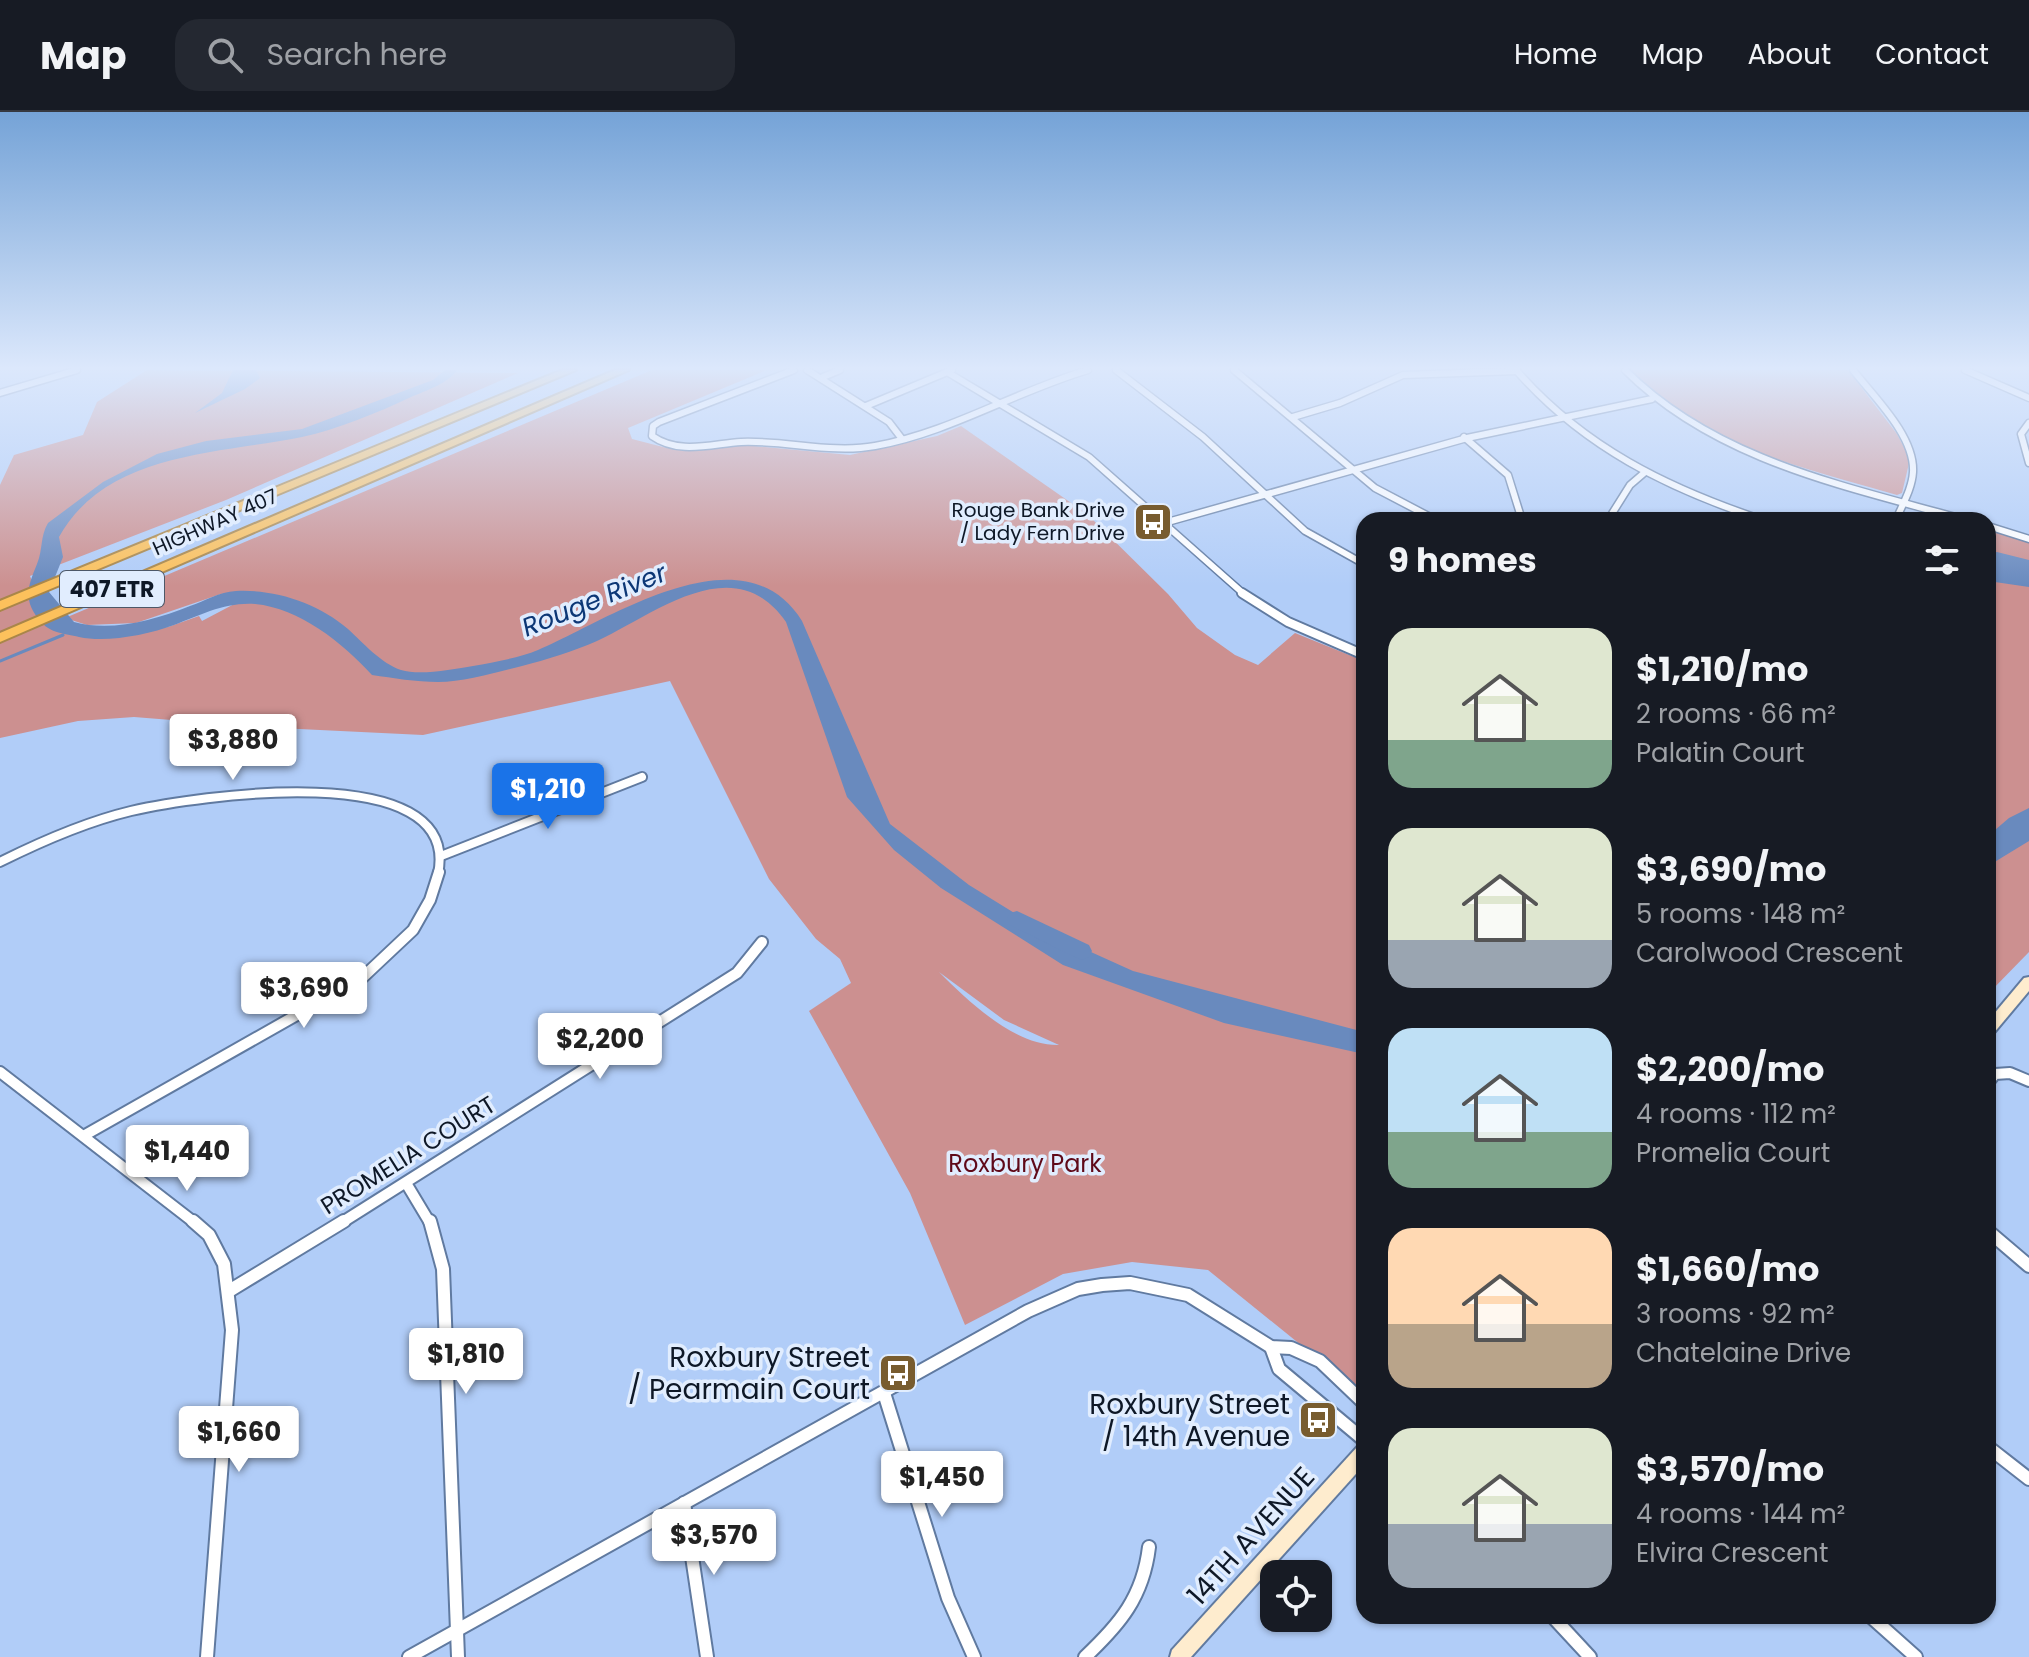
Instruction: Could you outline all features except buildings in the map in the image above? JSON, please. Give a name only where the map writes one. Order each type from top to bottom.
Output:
[{"type":"highway","name":"HIGHWAY 407","points":[[0,606],[395,442]]},
{"type":"highway","name":"HIGHWAY 407","points":[[0,638],[454,442]]},
{"type":"main road","points":[[1996,1021],[2029,982]]},
{"type":"main road","name":"14TH AVENUE","points":[[1179,1657],[1356,1461]]},
{"type":"street","points":[[662,442],[676,446],[753,442]]},
{"type":"street","points":[[784,442],[841,449],[883,442]]},
{"type":"street","points":[[1064,442],[1089,457],[1219,576],[1253,601],[1288,622],[1356,652]]},
{"type":"street","points":[[1208,442],[1305,531],[1356,560]]},
{"type":"street","points":[[1323,442],[1401,504],[1418,512]]},
{"type":"street","points":[[1164,523],[1445,442]]},
{"type":"street","points":[[1470,442],[1508,475],[1520,512]]},
{"type":"street","points":[[1598,442],[1644,473],[1739,512]]},
{"type":"street","points":[[1729,442],[1756,455],[1940,512]]},
{"type":"street","points":[[1899,512],[1913,475],[1913,460],[1904,442]]},
{"type":"street","points":[[2023,442],[2029,463]]},
{"type":"street","points":[[1613,512],[1630,485],[1644,473]]},
{"type":"street","points":[[1996,529],[2029,539]]},
{"type":"street","points":[[441,856],[642,777]]},
{"type":"street","points":[[0,862],[72,829],[130,811],[196,801],[311,794],[357,794],[388,801],[425,827],[441,856],[438,884],[427,911],[383,962],[362,978],[85,1135]]},
{"type":"street","name":"PROMELIA COURT","points":[[229,1291],[737,973],[762,942]]},
{"type":"street","points":[[0,1072],[85,1135],[209,1235],[224,1264],[232,1330],[207,1657]]},
{"type":"street","points":[[1996,1074],[2010,1073],[2029,1081]]},
{"type":"street","points":[[406,1183],[428,1215],[443,1269],[458,1657]]},
{"type":"street","points":[[1996,1238],[2029,1266]]},
{"type":"street","points":[[409,1657],[1028,1311],[1078,1289],[1130,1283],[1188,1295],[1271,1347],[1291,1348],[1320,1361],[1356,1395]]},
{"type":"street","points":[[1271,1347],[1279,1369],[1356,1433]]},
{"type":"street","points":[[884,1393],[948,1598],[974,1657]]},
{"type":"street","points":[[1996,1453],[2029,1479]]},
{"type":"street","points":[[684,1503],[707,1657]]},
{"type":"street","points":[[1085,1657],[1119,1624],[1142,1594],[1149,1547]]},
{"type":"street","points":[[1559,1624],[1590,1657]]},
{"type":"street","points":[[1879,1624],[1916,1657]]},
{"type":"green space","name":"Roxbury Park","points":[[59,442],[359,442],[226,500],[30,576],[48,622],[123,632],[168,627],[199,616],[202,621],[257,592],[221,594],[136,623],[87,625],[65,618],[481,442],[644,442],[667,448],[744,445],[850,455],[909,442],[984,442],[1087,514],[1168,594],[1197,628],[1235,655],[1258,665],[1295,633],[1356,658],[1356,1390],[1208,1270],[1132,1262],[1063,1274],[965,1325],[910,1193],[809,1011],[851,983],[840,959],[816,939],[769,879],[670,681],[423,735],[134,717],[78,721],[0,738],[0,485],[14,455]],"holes":[[[939,972],[1004,1020],[1059,1045],[1042,1043],[1010,1030],[979,1009]]]},
{"type":"green space","points":[[1734,442],[1901,442],[1910,459],[1902,493],[1897,495]]},
{"type":"green space","points":[[1996,532],[2029,542],[2029,952],[1996,986]]},
{"type":"water","points":[[202,442],[272,442],[201,454],[135,472],[105,488],[80,509],[59,537],[63,557],[49,592],[74,622],[117,625],[147,620],[230,592],[266,592],[323,612],[394,667],[417,672],[437,671],[531,653],[636,603],[674,589],[711,581],[746,581],[777,594],[802,621],[890,824],[969,885],[1040,929],[1133,971],[1356,1030],[1356,1052],[1224,1023],[1063,965],[941,888],[894,850],[847,797],[786,622],[765,600],[743,590],[718,588],[693,594],[569,652],[480,676],[438,682],[372,675],[319,629],[288,612],[255,604],[223,607],[139,635],[90,639],[49,629],[35,614],[28,594],[48,523],[103,482],[157,454]]},
{"type":"water","points":[[1996,552],[2029,560],[2029,587],[1996,582]]},
{"type":"water","points":[[2029,808],[2029,841],[1996,861],[1996,829]]},
{"type":"waterway","points":[[0,661],[63,635]]},
{"type":"waterway","name":"Rouge River","points":[[1017,919],[1082,951]]},
{"type":"place","name":"Rouge Bank Drive / Lady Fern Drive","points":[[1153,522]]},
{"type":"place","name":"Roxbury Street / Pearmain Court","points":[[898,1373]]},
{"type":"place","name":"Roxbury Street / 14th Avenue","points":[[1318,1420]]}]
